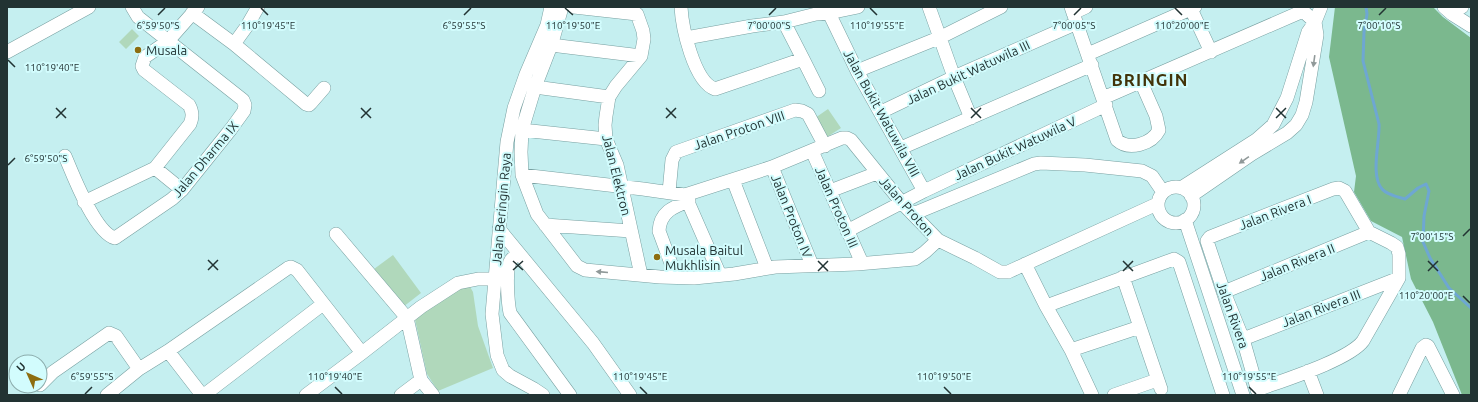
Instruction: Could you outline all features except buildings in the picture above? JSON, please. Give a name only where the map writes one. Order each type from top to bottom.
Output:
[{"type":"street","points":[[7,52],[89,7]]},
{"type":"street","points":[[132,7],[138,17],[168,41]]},
{"type":"street","points":[[234,44],[258,7]]},
{"type":"street","points":[[538,7],[551,11]]},
{"type":"street","points":[[562,7],[552,45],[536,86],[522,130],[522,175],[537,214],[544,225],[631,231]]},
{"type":"street","points":[[552,45],[641,56],[644,39],[638,11],[574,7]]},
{"type":"street","points":[[681,7],[686,38],[697,70],[715,89],[803,59]]},
{"type":"street","points":[[686,38],[784,22],[819,11],[858,7]]},
{"type":"street","points":[[929,7],[971,118]]},
{"type":"street","points":[[858,71],[941,37],[1001,7]]},
{"type":"street","name":"Jalan Bukit Watuwila III","points":[[881,112],[954,76],[1086,7]]},
{"type":"street","points":[[1181,188],[1256,140],[1273,125],[1287,98],[1308,32],[1315,22],[1321,7]]},
{"type":"street","points":[[901,148],[971,118],[1193,8],[1211,52]]},
{"type":"street","points":[[1191,196],[1252,154],[1287,133],[1296,125],[1302,115],[1306,102],[1317,35],[1315,22],[1302,9]]},
{"type":"street","name":"Jalan Bukit Watuwila V","points":[[847,230],[1141,82],[1211,52],[1302,9]]},
{"type":"street","points":[[1453,9],[1471,26]]},
{"type":"street","points":[[65,156],[84,202],[155,168],[190,124],[192,110],[144,70],[142,66],[146,57],[168,41],[195,10],[306,104],[309,105],[324,88]]},
{"type":"street","name":"Jalan Beringin Raya","points":[[543,395],[506,373],[500,363],[492,314],[507,142],[511,123],[526,74],[551,11]]},
{"type":"street","name":"Jalan Bukit Watuwila VIII","points":[[819,11],[858,71],[924,191]]},
{"type":"street","points":[[1074,14],[1117,140],[1125,145],[1130,146],[1144,142],[1157,134],[1160,128],[1141,82]]},
{"type":"street","points":[[784,22],[819,91]]},
{"type":"street","name":"Jalan Dharma IX","points":[[84,202],[107,235],[115,238],[172,199],[182,190],[244,111],[245,105],[243,100],[168,41]]},
{"type":"street","name":"Jalan Elektron","points":[[641,56],[616,86],[609,97],[606,116],[606,139],[617,164],[624,186],[631,231],[641,275]]},
{"type":"street","points":[[536,86],[609,97]]},
{"type":"street","name":"Jalan Proton VIII","points":[[669,192],[672,160],[676,152],[795,110],[808,114],[825,146]]},
{"type":"street","points":[[1273,125],[1287,133]]},
{"type":"street","points":[[522,130],[606,139]]},
{"type":"street","name":"Jalan Proton","points":[[522,175],[669,192],[687,198],[772,167],[842,138],[847,138],[851,140],[902,203],[938,240],[925,252],[915,258],[862,263],[767,268],[694,278],[585,270],[576,266],[544,225]]},
{"type":"street","name":"Jalan Proton III","points":[[812,151],[862,263]]},
{"type":"street","points":[[913,214],[1034,164],[1041,163],[1085,165],[1142,171],[1152,176],[1163,192]]},
{"type":"street","name":"Jalan Proton IV","points":[[772,167],[812,265]]},
{"type":"street","points":[[155,168],[182,190]]},
{"type":"street","points":[[830,191],[876,172]]},
{"type":"street","points":[[733,180],[767,268]]},
{"type":"street","points":[[1171,187],[1181,188],[1185,189],[1191,196],[1193,201],[1192,212],[1185,220],[1177,223],[1168,222],[1161,216],[1157,204],[1160,195],[1163,192],[1171,187]]},
{"type":"street","name":"Jalan Rivera I","points":[[1207,241],[1210,237],[1339,188],[1345,191],[1369,232]]},
{"type":"street","points":[[676,277],[659,231],[659,225],[665,214],[687,198],[720,275]]},
{"type":"street","points":[[938,240],[1000,272],[1008,272],[1157,204]]},
{"type":"street","points":[[1185,220],[1243,395]]},
{"type":"street","points":[[499,230],[594,343],[630,395]]},
{"type":"street","points":[[1258,393],[1330,362],[1360,344],[1399,278],[1399,254],[1397,247],[1369,232]]},
{"type":"street","name":"Jalan Rivera II","points":[[1224,292],[1369,232]]},
{"type":"street","points":[[336,234],[407,318],[420,380],[433,395]]},
{"type":"street","name":"Jalan Rivera","points":[[1207,241],[1224,292],[1243,339],[1258,393]]},
{"type":"street","points":[[519,254],[511,260],[509,265],[507,298],[510,313],[570,395]]},
{"type":"street","points":[[1046,306],[1174,259],[1179,262],[1223,395]]},
{"type":"street","points":[[1025,264],[1046,306],[1071,350],[1092,395]]},
{"type":"street","points":[[107,395],[139,369],[288,268],[297,270],[362,353]]},
{"type":"street","points":[[1114,395],[1159,384],[1123,277]]},
{"type":"street","name":"Jalan Rivera III","points":[[1243,339],[1399,278]]},
{"type":"street","points":[[306,395],[421,307],[458,283],[478,279],[494,279]]},
{"type":"street","points":[[164,353],[197,394],[323,304]]},
{"type":"street","points":[[1071,350],[1140,327]]},
{"type":"street","points":[[48,377],[53,372],[109,333],[116,336],[139,369]]},
{"type":"street","points":[[1399,395],[1422,348],[1426,345],[1428,346],[1452,394]]},
{"type":"street","points":[[1235,373],[1251,367]]},
{"type":"street","points":[[1308,371],[1317,395]]},
{"type":"street","points":[[401,395],[420,380]]},
{"type":"green space","points":[[1335,7],[1433,7],[1443,17],[1471,38],[1471,395],[1462,395],[1433,322],[1411,279],[1402,237],[1371,221],[1354,192],[1356,176],[1329,57]]},
{"type":"green space","points":[[132,29],[139,36],[126,49],[119,42]]},
{"type":"green space","points":[[828,109],[841,128],[827,137],[815,118]]},
{"type":"green space","points":[[393,255],[421,293],[403,307],[374,269]]},
{"type":"green space","points":[[462,284],[469,285],[473,292],[478,326],[493,368],[438,391],[427,374],[414,315]]},
{"type":"waterway","points":[[1366,7],[1367,14],[1364,32],[1363,61],[1379,124],[1376,158],[1378,183],[1387,193],[1405,199],[1418,188],[1426,184],[1429,191],[1424,216],[1423,242],[1430,258],[1449,288],[1471,308]]},
{"type":"place","name":"Musala","points":[[138,50]]},
{"type":"place","name":"Musala Baitul Mukhlisin","points":[[657,257]]},
{"type":"district","name":"BRINGIN","points":[[1150,80]]}]
